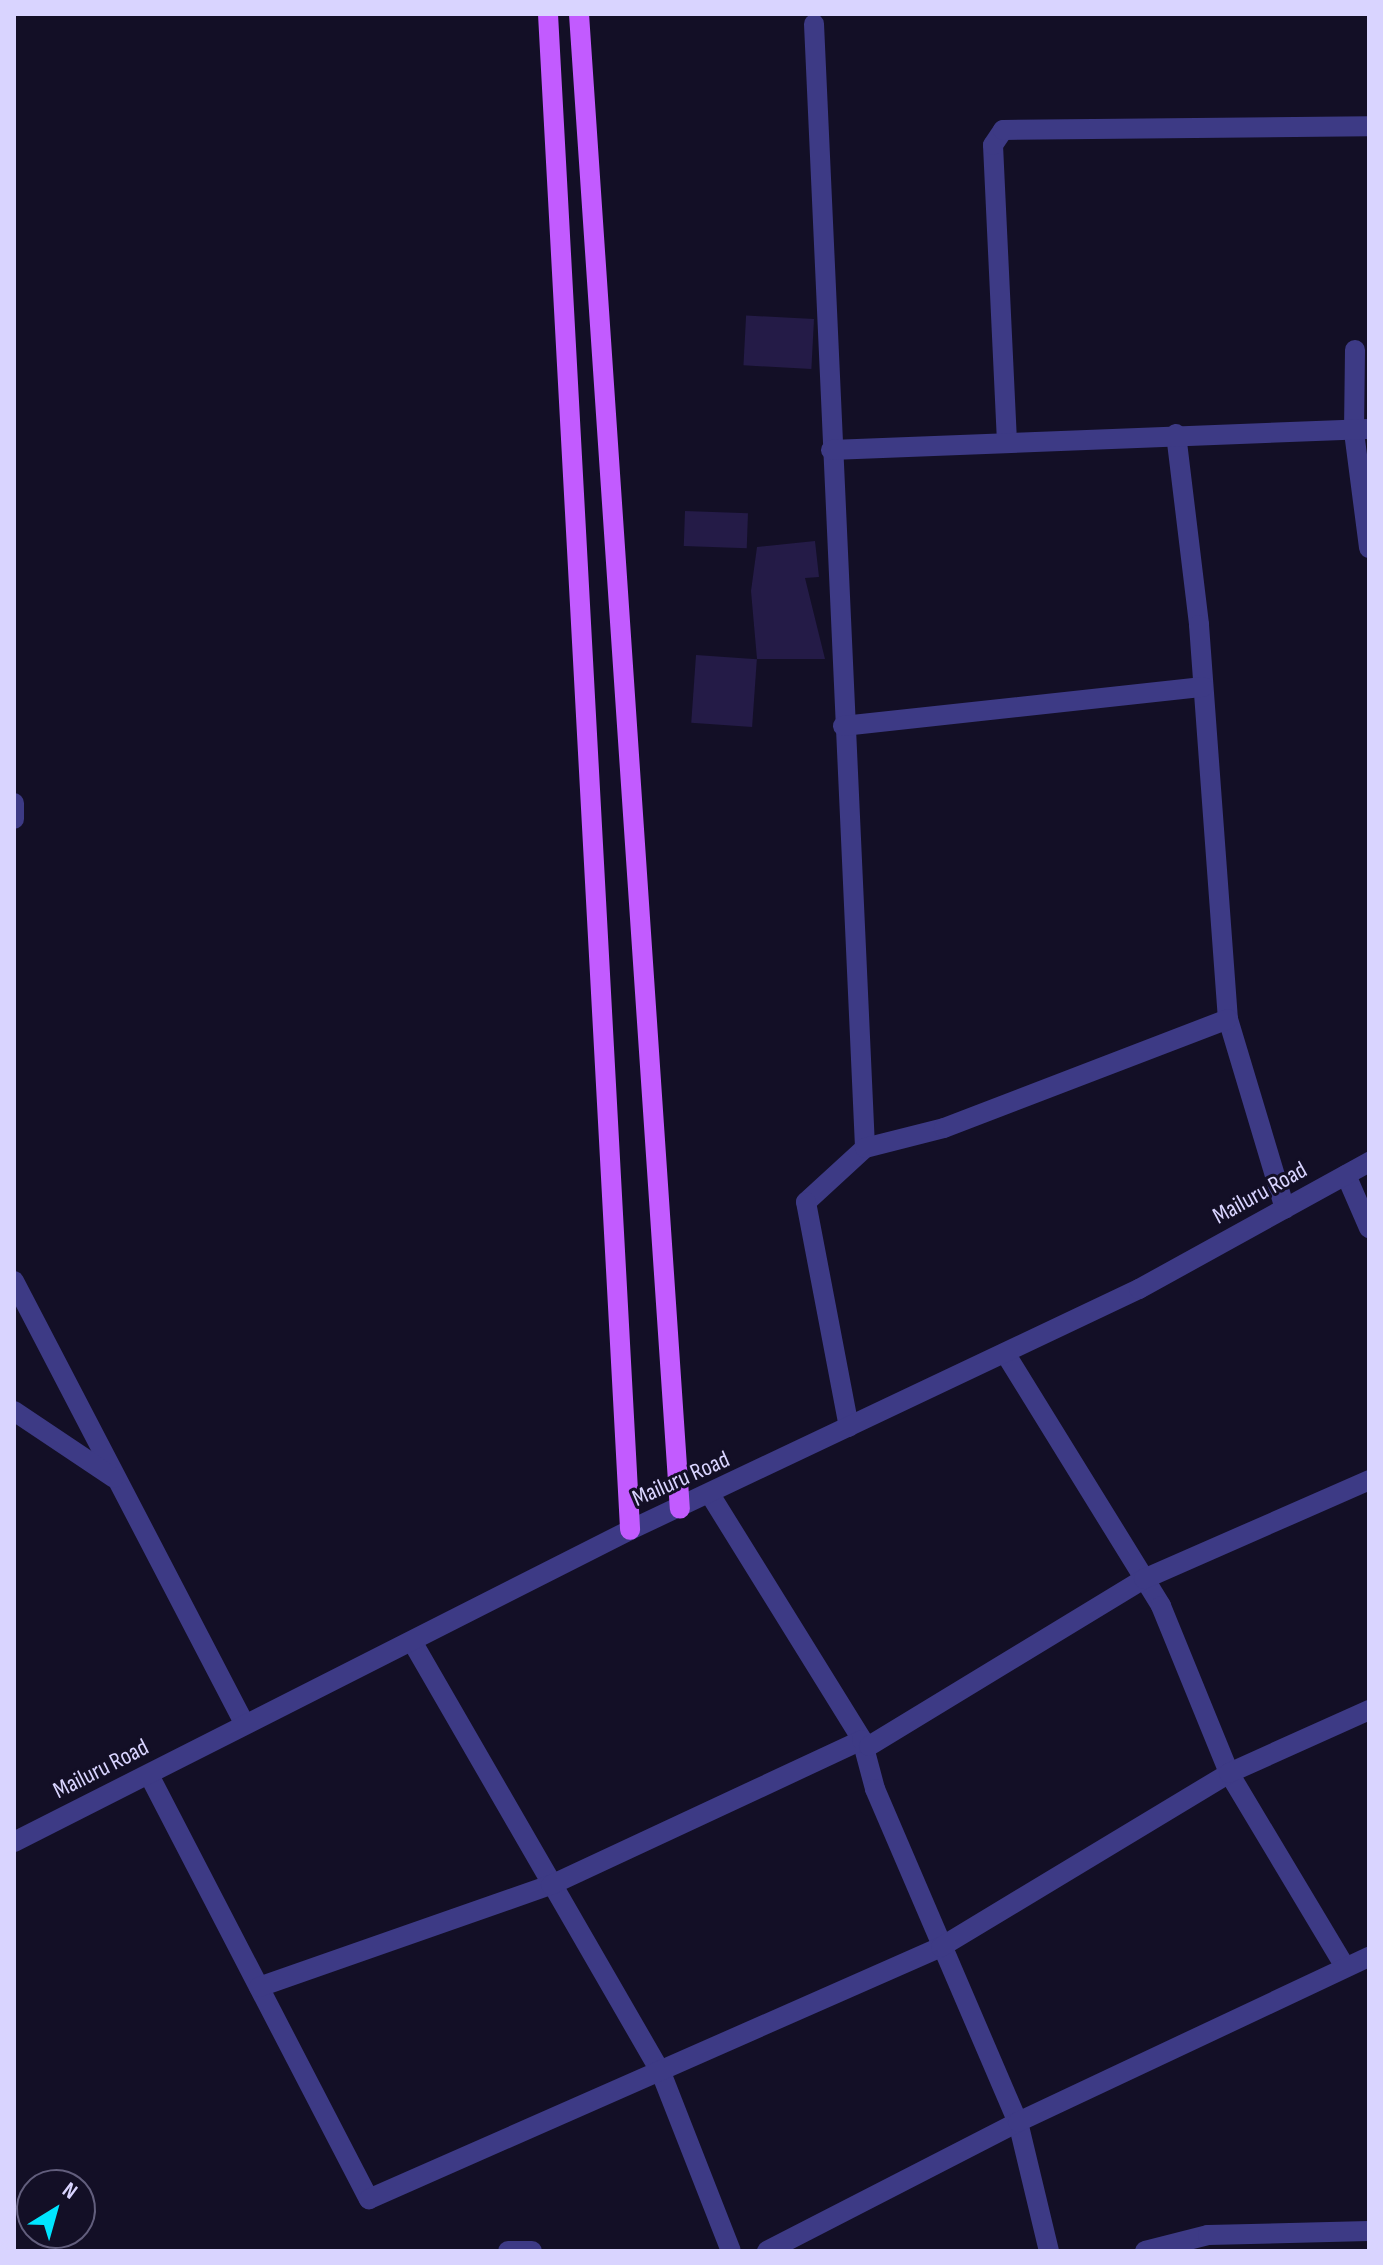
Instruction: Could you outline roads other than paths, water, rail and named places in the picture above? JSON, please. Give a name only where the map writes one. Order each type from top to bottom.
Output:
[{"type":"main road","points":[[548,14],[630,1530]]},
{"type":"main road","points":[[579,14],[680,1509]]},
{"type":"street","points":[[814,24],[843,726],[865,1148]]},
{"type":"street","points":[[1007,442],[993,145],[1003,130],[1369,126]]},
{"type":"street","points":[[1355,350],[1369,548]]},
{"type":"street","points":[[831,450],[1176,434],[1362,431]]},
{"type":"street","points":[[1176,434],[1203,687],[1228,1019],[1285,1209]]},
{"type":"street","points":[[843,726],[1203,687]]},
{"type":"street","points":[[14,803],[14,819]]},
{"type":"street","points":[[849,1427],[806,1202],[865,1148],[944,1128],[1228,1019]]},
{"type":"street","name":"Mailuru Road","points":[[14,1842],[149,1775],[244,1722],[413,1643],[630,1530],[711,1496],[1005,1353],[1285,1209],[1369,1162]]},
{"type":"street","points":[[1346,1175],[1369,1228]]},
{"type":"street","points":[[14,1281],[244,1722]]},
{"type":"street","points":[[1005,1353],[1161,1606],[1229,1773],[1345,1967]]},
{"type":"street","points":[[14,1411],[116,1479]]},
{"type":"street","points":[[862,1740],[869,1746],[1144,1579],[1369,1480]]},
{"type":"street","points":[[711,1496],[862,1740],[875,1789],[1018,2122],[1049,2251]]},
{"type":"street","points":[[413,1643],[660,2070],[731,2251]]},
{"type":"street","points":[[149,1775],[369,2199],[941,1947],[1229,1773],[1369,1710]]},
{"type":"street","points":[[259,1987],[551,1885],[862,1740]]},
{"type":"street","points":[[767,2251],[1018,2122],[1369,1957]]},
{"type":"street","points":[[1145,2251],[1208,2235],[1369,2231]]},
{"type":"street","points":[[508,2251],[532,2251]]}]
